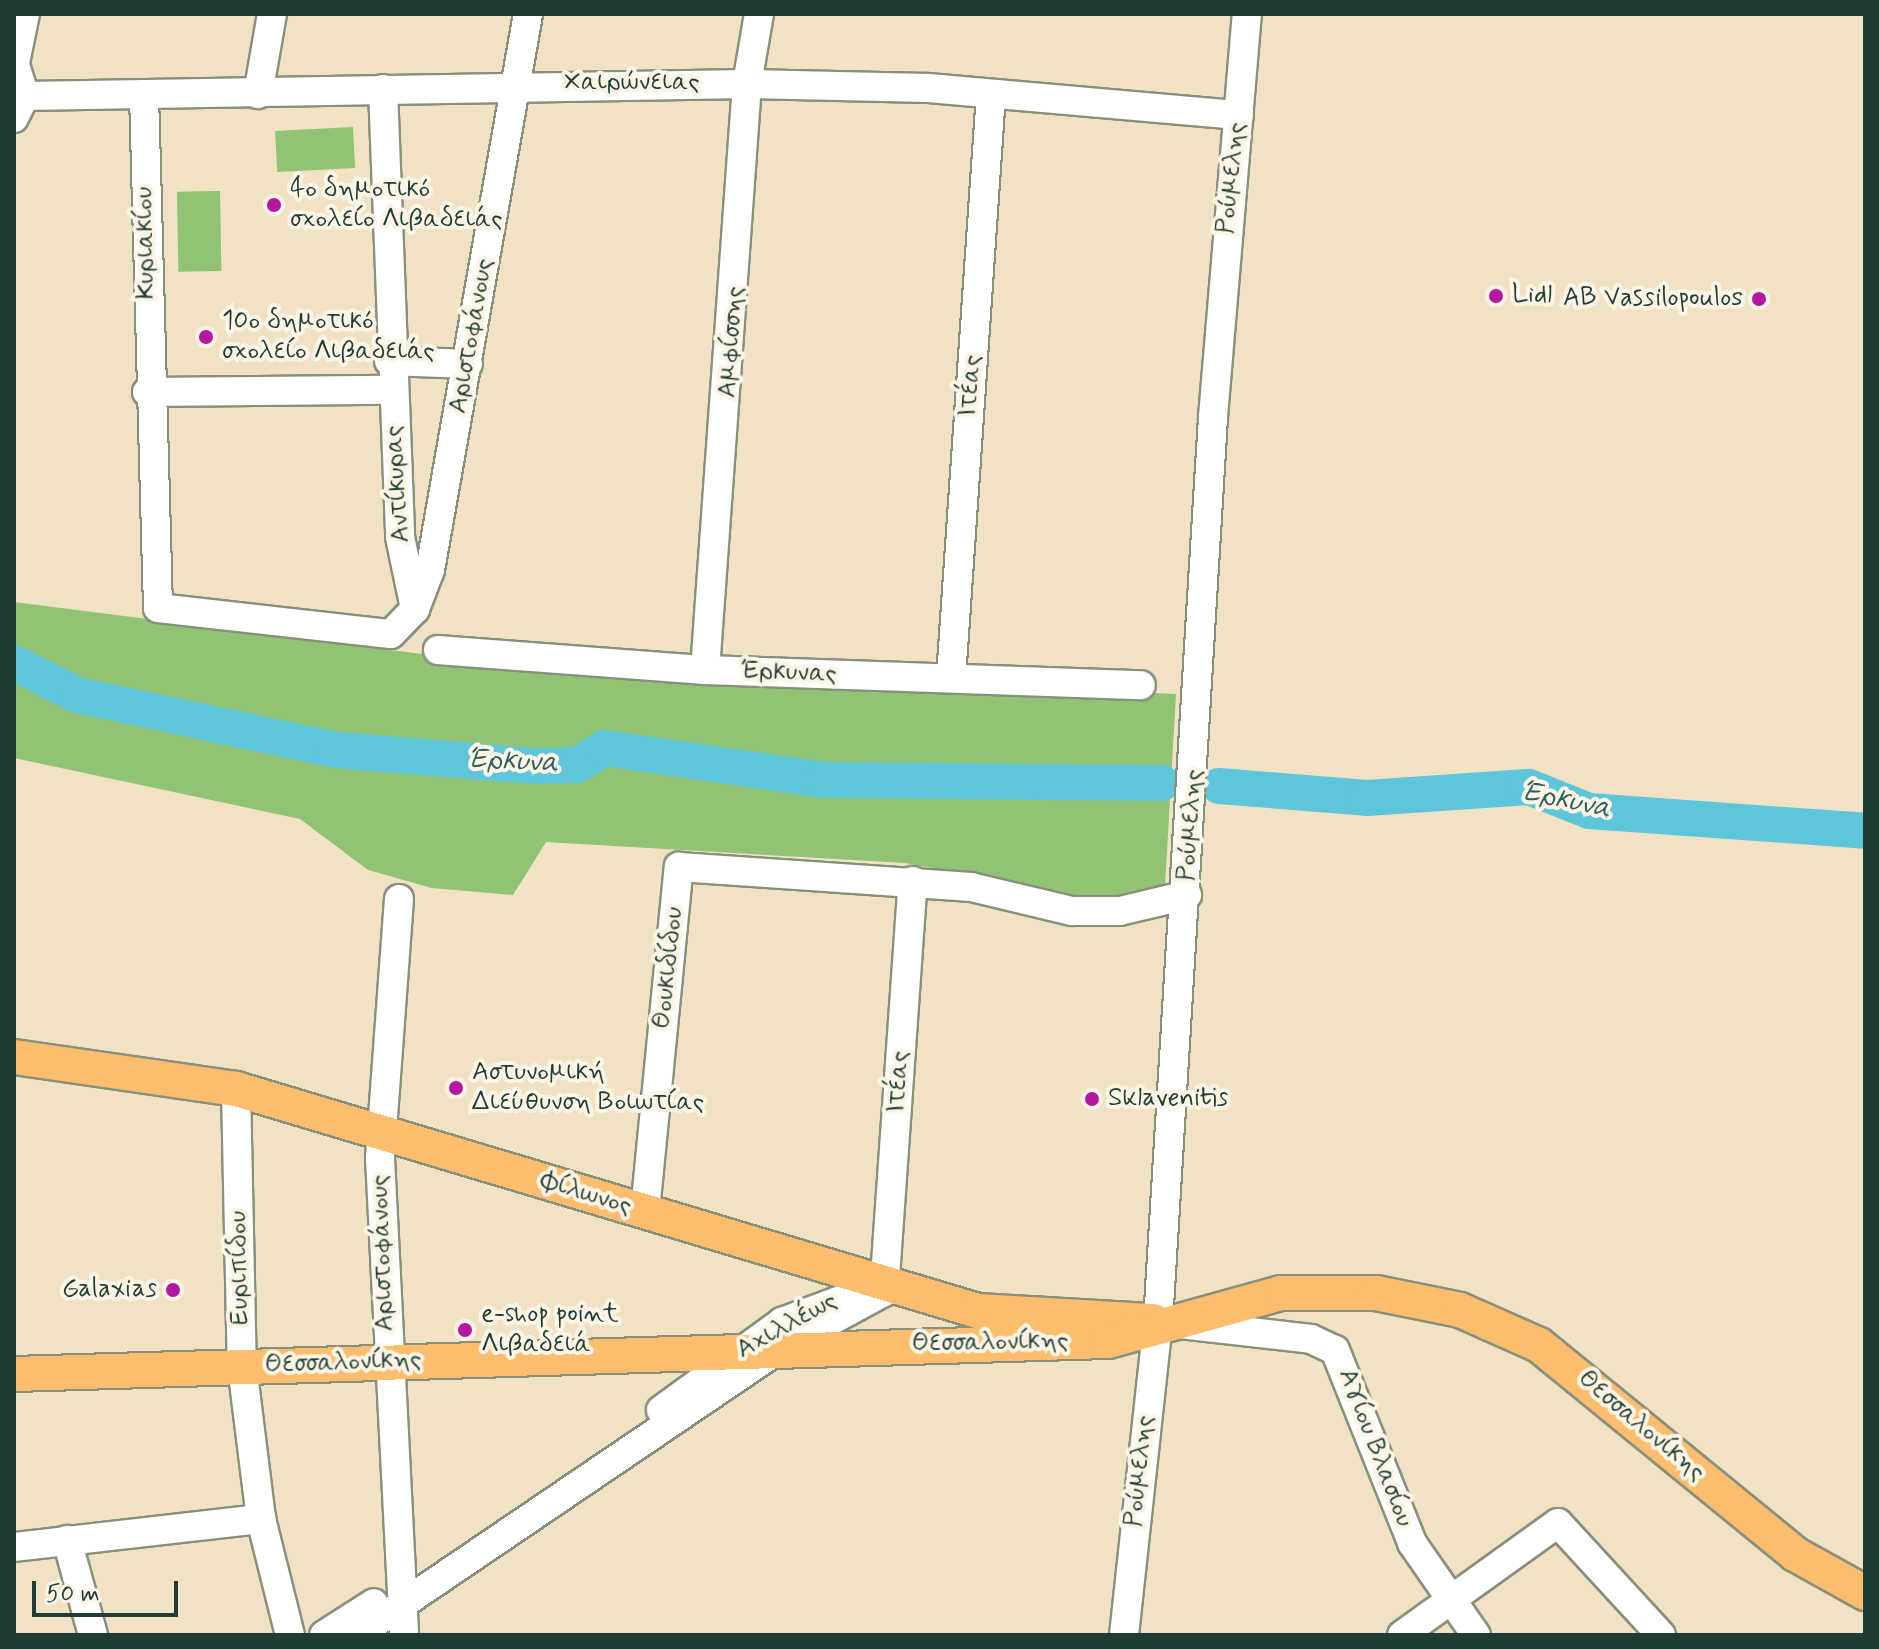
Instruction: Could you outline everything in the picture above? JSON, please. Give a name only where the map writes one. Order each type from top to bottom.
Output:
[{"type":"main road","name":"Φίλωνος","points":[[14,1057],[236,1089],[999,1315],[1158,1322]]},
{"type":"main road","name":"Θεσσαλονίκης","points":[[14,1374],[1108,1341],[1158,1322],[1281,1293],[1332,1290],[1431,1303],[1492,1320],[1593,1384],[1808,1564],[1865,1593]]},
{"type":"street","points":[[19,107],[15,63],[25,14]]},
{"type":"street","points":[[258,94],[272,14]]},
{"type":"street","name":"Αριστοφάνους","points":[[415,609],[430,570],[528,14]]},
{"type":"street","name":"Αμφίσσης","points":[[705,670],[747,84],[759,14]]},
{"type":"street","name":"Ρούμελης","points":[[1124,1635],[1158,1322],[1187,895],[1215,386],[1247,14]]},
{"type":"street","name":"Χαιρώνειας","points":[[19,107],[144,94],[258,94],[515,83],[747,84],[991,94],[1239,115]]},
{"type":"street","name":"Αντίκυρας","points":[[383,89],[389,361],[400,537],[415,609]]},
{"type":"street","name":"Κυριακίου","points":[[144,94],[147,392],[158,608],[376,636],[391,634],[415,609]]},
{"type":"street","name":"Ιτέας","points":[[951,678],[991,94]]},
{"type":"street","points":[[389,361],[468,364]]},
{"type":"street","points":[[147,392],[392,390]]},
{"type":"street","name":"Έρκυνας","points":[[438,650],[705,670],[1141,685]]},
{"type":"street","name":"Θουκιδίδου","points":[[645,1211],[679,867],[913,881]]},
{"type":"street","points":[[913,881],[1072,911],[1120,911],[1187,895]]},
{"type":"street","name":"Ιτέας","points":[[887,1284],[913,881]]},
{"type":"street","name":"Αριστοφάνους","points":[[399,899],[381,1132],[386,1362],[402,1609]]},
{"type":"street","name":"Ευριπίδου","points":[[236,1089],[242,1366],[261,1519],[290,1635]]},
{"type":"street","name":"Αχιλλέως","points":[[357,1635],[402,1609],[779,1349],[877,1300],[887,1284]]},
{"type":"street","name":"Αχιλλέως","points":[[324,1635],[402,1609],[739,1350],[807,1309],[887,1284]]},
{"type":"street","name":"Αγίου Βλασίου","points":[[1158,1322],[1278,1335],[1335,1350],[1412,1543],[1476,1635]]},
{"type":"street","points":[[14,1547],[261,1519]]},
{"type":"street","points":[[1402,1635],[1558,1523],[1661,1635]]},
{"type":"street","points":[[67,1540],[93,1635]]},
{"type":"green space","points":[[353,127],[355,168],[277,172],[275,131]]},
{"type":"green space","points":[[220,191],[221,271],[178,272],[177,192]]},
{"type":"green space","points":[[14,602],[508,665],[1176,694],[1165,887],[1096,900],[905,863],[546,842],[513,895],[432,888],[368,870],[300,819],[14,758]]},
{"type":"waterway","name":"Έρκυνα","points":[[14,663],[77,695],[335,750],[535,766],[577,765],[604,748],[824,780],[1162,783]]},
{"type":"waterway","name":"Έρκυνα","points":[[1219,786],[1367,798],[1529,787],[1589,811],[1865,831]]},
{"type":"place","name":"4ο δημοτικό σχολείο Λιβαδειάς","points":[[274,205]]},
{"type":"place","name":"Lidl","points":[[1496,296]]},
{"type":"place","name":"AB Vassilopoulos","points":[[1759,299]]},
{"type":"place","name":"10ο δημοτικό σχολείο Λιβαδειάς","points":[[206,337]]},
{"type":"place","name":"Αστυνομική Διεύθυνση Βοιωτίας","points":[[456,1088]]},
{"type":"place","name":"Sklavenitis","points":[[1092,1099]]},
{"type":"place","name":"Galaxias","points":[[173,1290]]},
{"type":"place","name":"e-shop point Λιβαδειά","points":[[465,1330]]}]
